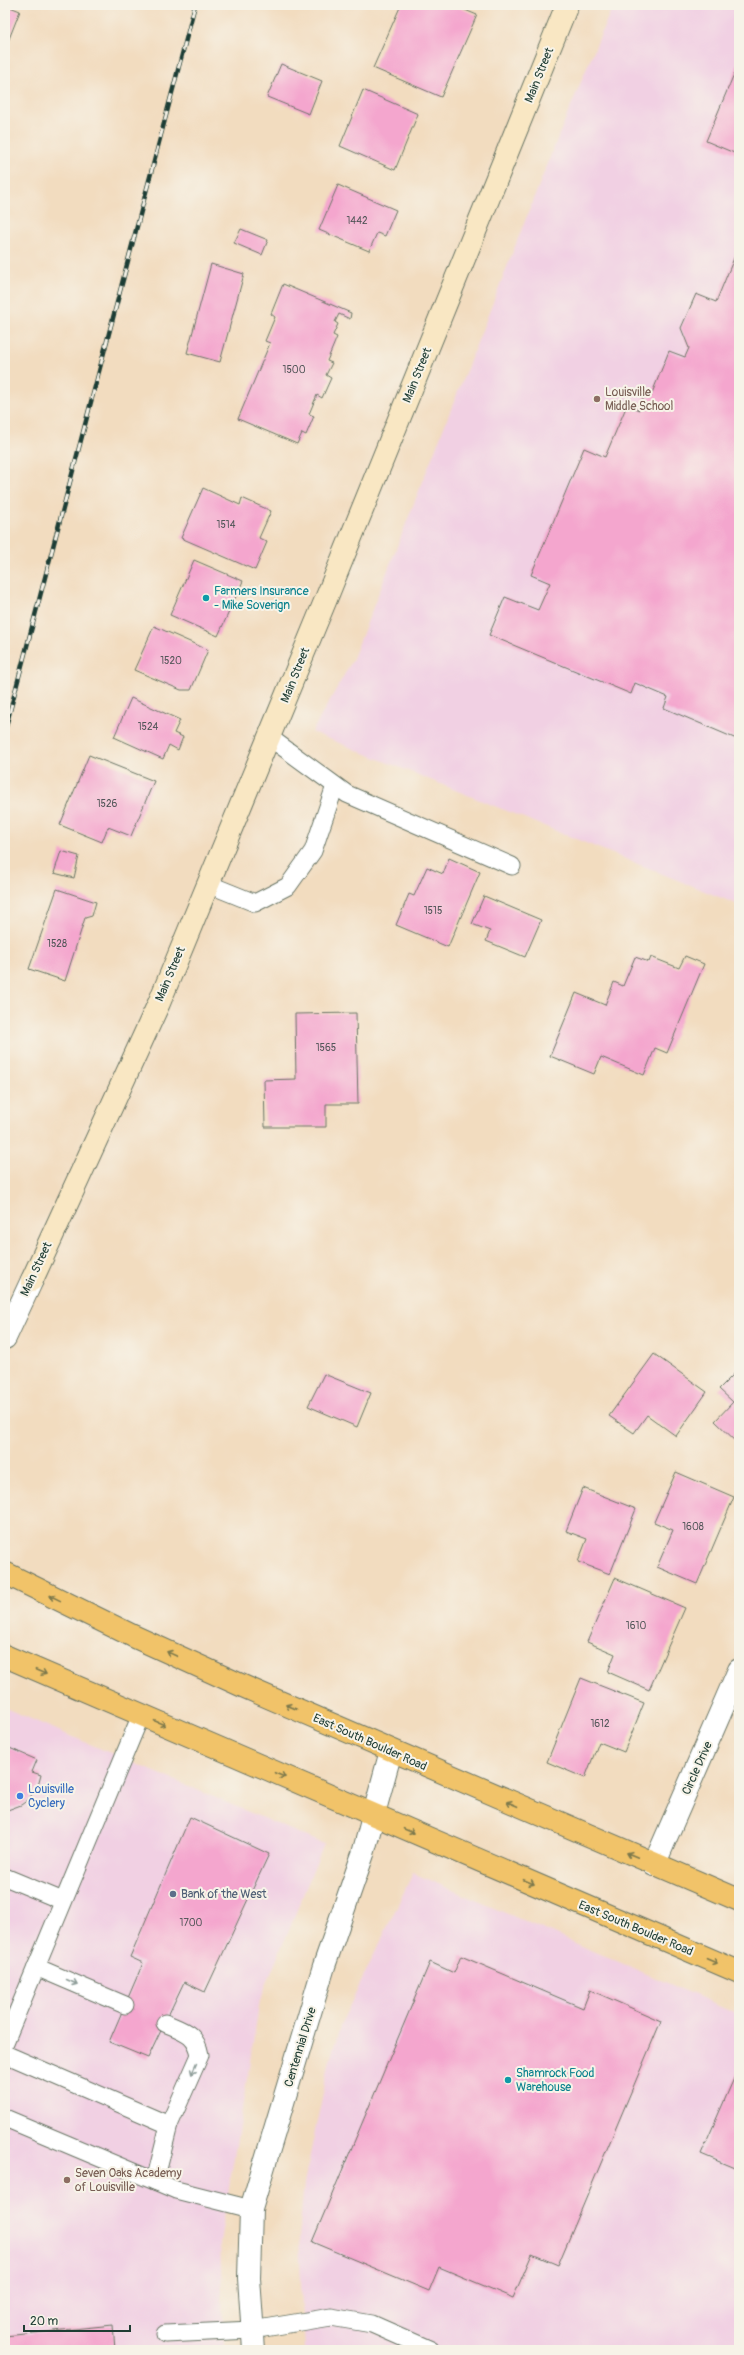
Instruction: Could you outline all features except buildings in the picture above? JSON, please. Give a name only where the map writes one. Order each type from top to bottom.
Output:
[{"type":"main road","name":"East South Boulder Road","points":[[5,1573],[132,1636],[391,1751],[654,1865],[739,1900]]},
{"type":"main road","name":"East South Boulder Road","points":[[5,1656],[739,1972]]},
{"type":"street","name":"Main Street","points":[[5,1338],[159,1002],[567,5]]},
{"type":"street","name":"Circle Drive","points":[[654,1865],[739,1670]]},
{"type":"street","name":"Centennial Drive","points":[[253,2340],[249,2278],[251,2209],[324,1966],[363,1854],[391,1751]]},
{"type":"lane","points":[[269,736],[347,794],[512,866]]},
{"type":"lane","points":[[208,884],[254,903],[288,886],[313,851],[335,786]]},
{"type":"lane","points":[[5,2042],[141,1715]]},
{"type":"lane","points":[[5,1877],[63,1901]]},
{"type":"lane","points":[[36,1967],[125,2006]]},
{"type":"lane","points":[[155,2181],[169,2125],[200,2055],[198,2043],[189,2034],[164,2023]]},
{"type":"lane","points":[[5,2054],[169,2125]]},
{"type":"lane","points":[[5,2118],[176,2190],[251,2209]]},
{"type":"lane","points":[[165,2334],[253,2340],[310,2320],[331,2317],[344,2318],[372,2324],[431,2350]]},
{"type":"shaded area","name":"Louisville Middle School","points":[[613,5],[739,5],[739,905],[312,732],[352,661],[558,137]]},
{"type":"shaded area","points":[[5,1708],[324,1844],[260,2000],[220,2242],[224,2350],[5,2350]]},
{"type":"shaded area","points":[[413,1873],[739,2014],[739,2350],[304,2350],[299,2238],[304,2184],[330,2059],[341,2024]]},
{"type":"railway","points":[[5,730],[195,5]]},
{"type":"place","name":"Louisville Middle School","points":[[597,399]]},
{"type":"place","name":"Farmers Insurance - Mike Soverign","points":[[206,598]]},
{"type":"place","name":"Louisville Cyclery","points":[[20,1796]]},
{"type":"place","name":"Bank of the West","points":[[173,1894]]},
{"type":"place","name":"Shamrock Food Warehouse","points":[[508,2080]]},
{"type":"place","name":"Seven Oaks Academy of Louisville","points":[[67,2180]]}]
